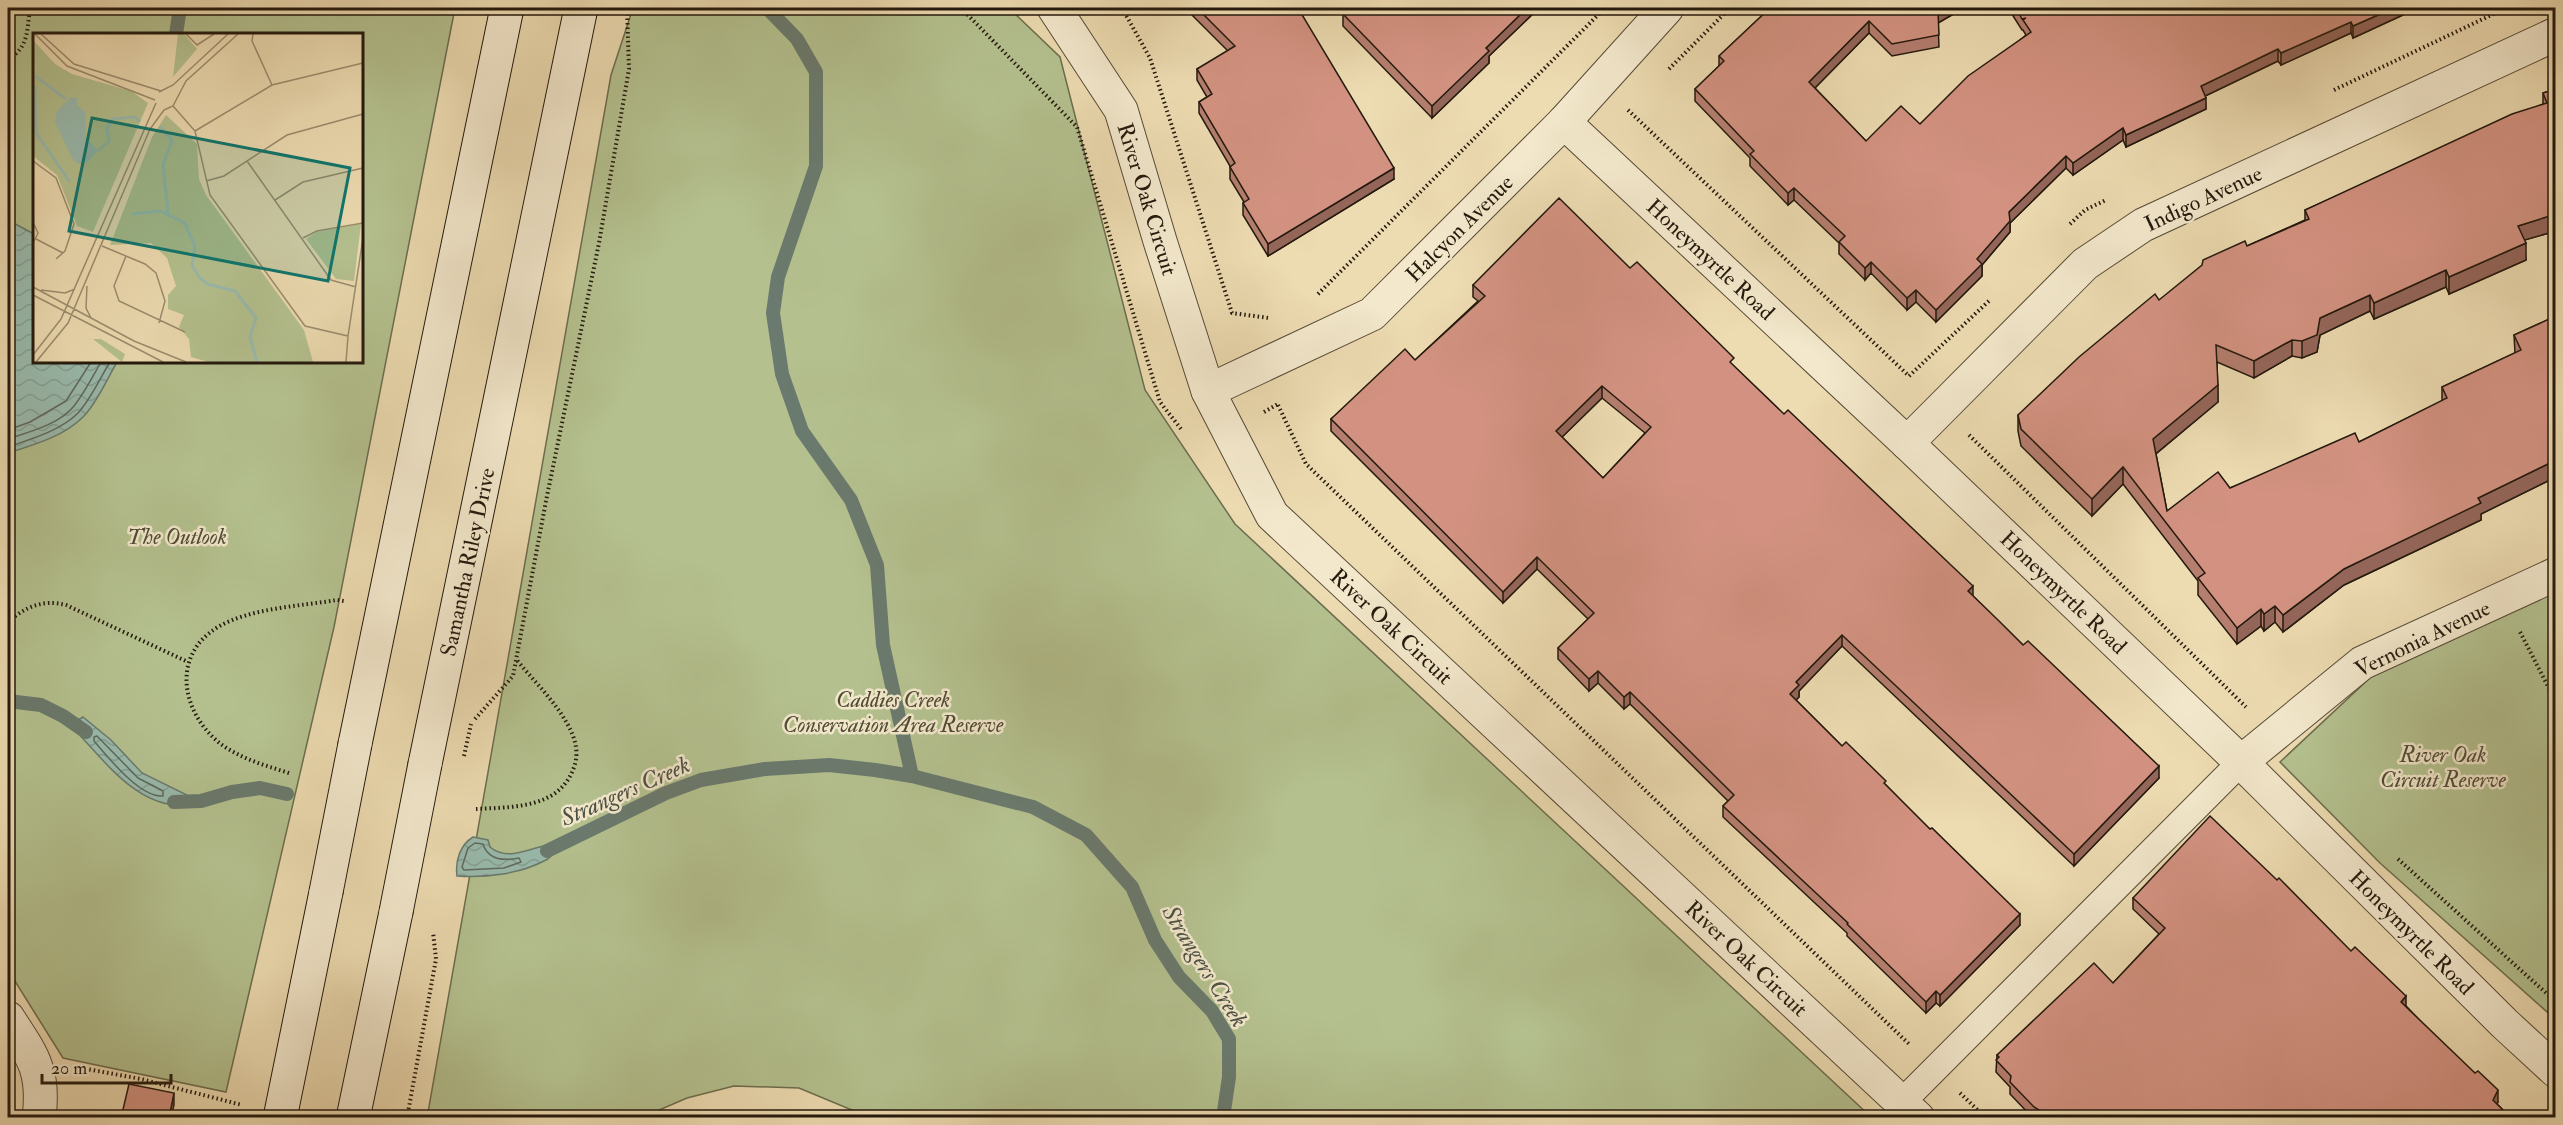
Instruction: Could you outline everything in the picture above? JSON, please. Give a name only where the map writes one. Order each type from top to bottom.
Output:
[{"type":"street","points":[[280,1118],[507,8]]},
{"type":"street","name":"Samantha Riley Drive","points":[[353,1118],[581,8]]},
{"type":"street","name":"River Oak Circuit","points":[[1054,8],[1121,111],[1208,391],[1272,515],[1910,1110]]},
{"type":"street","name":"Halcyon Avenue","points":[[1208,391],[1372,314],[1564,122],[1667,8]]},
{"type":"street","name":"Indigo Avenue","points":[[1907,443],[2085,264],[2143,225],[2556,34]]},
{"type":"street","name":"Honeymyrtle Road","points":[[1564,122],[1907,443],[2241,762],[2505,1024],[2556,1071]]},
{"type":"street","name":"Vernonia Avenue","points":[[2241,762],[2361,663],[2556,574]]},
{"type":"street","points":[[1910,1110],[1935,1069],[2241,762]]},
{"type":"street","points":[[8,1018],[30,1049],[39,1072],[42,1096],[39,1118]]},
{"type":"path","points":[[8,59],[17,54],[26,44],[30,8]]},
{"type":"path","points":[[471,724],[513,676],[599,243],[629,69],[627,8]]},
{"type":"path","points":[[1122,8],[1150,58],[1232,313],[1279,320]]},
{"type":"path","points":[[1316,296],[1605,8]]},
{"type":"path","points":[[1667,71],[1730,8]]},
{"type":"path","points":[[2333,91],[2506,8]]},
{"type":"path","points":[[1636,102],[1628,110],[1909,376],[1993,297]]},
{"type":"path","points":[[2068,226],[2085,210],[2107,200]]},
{"type":"path","points":[[1288,399],[1278,405],[1306,464],[1986,1118]]},
{"type":"path","points":[[1977,427],[1969,435],[2249,710]]},
{"type":"path","points":[[288,773],[249,760],[225,747],[203,728],[190,705],[185,679],[188,662],[203,638],[217,627],[248,615],[338,600],[384,602]]},
{"type":"path","points":[[8,622],[19,612],[35,605],[51,602],[66,605],[188,662]]},
{"type":"path","points":[[476,809],[520,807],[539,802],[556,793],[570,779],[575,764],[577,748],[565,720],[516,659]]},
{"type":"path","points":[[2397,858],[2556,1002]]},
{"type":"path","points":[[407,1118],[436,959],[432,926]]},
{"type":"path","points":[[39,1072],[56,1063],[141,1079],[242,1105]]},
{"type":"green space","name":"The Outlook","points":[[8,8],[455,8],[334,627],[226,1092],[63,1058],[8,970]]},
{"type":"green space","name":"Caddies Creek Conservation Area Reserve","points":[[633,8],[1009,8],[1060,57],[1145,390],[1235,524],[1871,1117],[871,1118],[799,1088],[734,1086],[687,1098],[643,1117],[427,1118],[611,75]]},
{"type":"green space","name":"River Oak Circuit Reserve","points":[[2555,592],[2555,1019],[2380,863],[2280,762],[2372,676]]},
{"type":"water","points":[[8,220],[33,233],[33,363],[116,363],[93,405],[75,424],[47,440],[8,453]]},
{"type":"water","points":[[83,717],[111,740],[142,773],[187,795],[195,805],[175,805],[158,801],[126,783],[73,728],[73,723]]},
{"type":"water","points":[[473,837],[488,840],[490,847],[507,854],[563,843],[548,859],[525,869],[491,876],[457,876],[459,854],[468,840]]},
{"type":"building","points":[[1197,8],[1298,8],[1394,168],[1268,244],[1243,203],[1249,199],[1230,167],[1235,163],[1199,102],[1212,94],[1197,69],[1235,46]]},
{"type":"building","points":[[1349,8],[1527,8],[1486,48],[1489,51],[1432,106],[1343,14]]},
{"type":"building","points":[[1770,8],[1944,8],[1938,11],[1939,35],[1892,44],[1869,21],[1809,82],[1866,141],[1901,106],[1920,124],[1968,76],[2031,32],[2023,20],[2026,18],[2022,19],[2016,8],[2394,8],[2353,26],[2351,22],[2281,53],[2278,49],[2201,86],[2206,98],[2126,135],[2123,128],[2073,163],[2066,156],[2009,212],[2010,221],[1977,259],[1982,264],[1936,310],[1916,290],[1907,298],[1871,262],[1865,268],[1839,242],[1845,236],[1794,188],[1788,193],[1750,154],[1754,151],[1695,89],[1724,61],[1719,56]]},
{"type":"building","points":[[2556,89],[2556,214],[2518,226],[2526,243],[2449,277],[2446,270],[2374,303],[2370,295],[2320,318],[2317,335],[2302,341],[2292,340],[2254,361],[2216,345],[2218,385],[2153,439],[2167,511],[2218,472],[2230,488],[2355,433],[2359,442],[2447,398],[2442,387],[2521,350],[2514,335],[2556,316],[2556,460],[2478,498],[2481,503],[2344,569],[2283,615],[2275,606],[2264,614],[2261,609],[2237,628],[2198,578],[2205,573],[2123,467],[2092,499],[2021,429],[2018,415],[2079,357],[2155,294],[2159,300],[2202,265],[2203,260],[2245,241],[2247,246],[2309,219],[2305,210],[2512,114],[2547,103],[2543,93]]},
{"type":"building","points":[[1559,198],[1630,268],[1637,262],[1734,358],[1730,362],[1784,414],[1788,410],[1973,586],[1968,591],[2023,645],[2028,641],[2159,766],[2074,854],[1842,635],[1796,682],[1799,685],[1790,694],[1842,746],[1846,742],[1930,829],[1932,828],[2020,914],[1940,995],[1936,991],[1926,1002],[1848,923],[1723,806],[1734,795],[1630,692],[1624,697],[1598,671],[1589,679],[1558,648],[1594,613],[1537,557],[1503,592],[1331,419],[1405,349],[1415,360],[1485,296],[1473,285]],"holes":[[[1602,386],[1651,427],[1603,478],[1556,431]]]},
{"type":"building","points":[[2210,816],[2277,880],[2279,878],[2351,951],[2355,947],[2406,996],[2401,1002],[2475,1073],[2478,1071],[2498,1090],[2493,1100],[2511,1118],[2052,1118],[2034,1107],[2010,1082],[2011,1076],[1996,1060],[1999,1057],[1997,1055],[2094,963],[2113,983],[2165,928],[2133,898]]},
{"type":"building","points":[[129,1084],[174,1093],[169,1118],[121,1118]]},
{"type":"waterway","points":[[176,33],[180,8]]},
{"type":"waterway","points":[[767,8],[797,39],[816,72],[816,166],[778,277],[773,313],[782,374],[802,431],[851,500],[877,565],[883,645],[912,776]]},
{"type":"waterway","name":"Strangers Creek","points":[[8,701],[41,705],[63,716],[86,732]]},
{"type":"waterway","name":"Strangers Creek","points":[[547,851],[666,793],[701,780],[765,769],[829,765],[875,770],[912,776],[1033,807],[1086,835],[1132,887],[1155,940],[1179,977],[1212,1011],[1229,1039],[1229,1077],[1223,1118]]},
{"type":"waterway","name":"Strangers Creek","points":[[174,802],[201,801],[232,792],[260,788],[287,794]]}]
